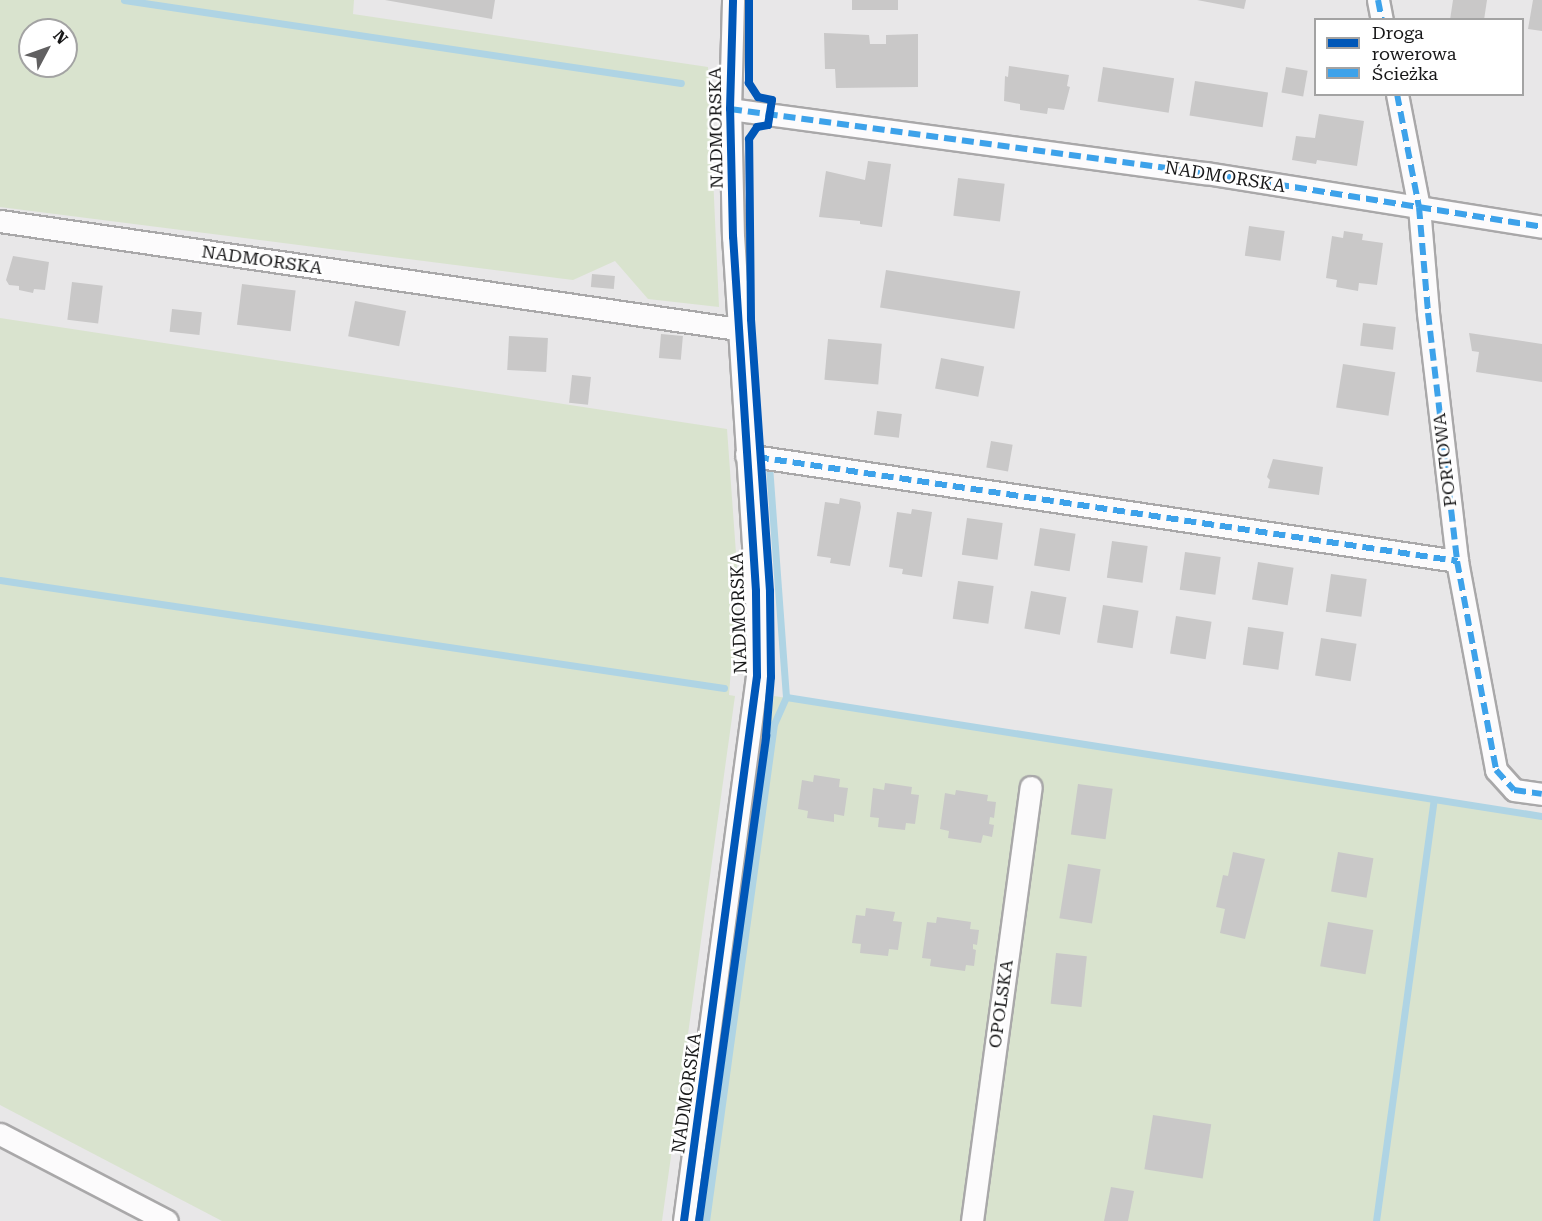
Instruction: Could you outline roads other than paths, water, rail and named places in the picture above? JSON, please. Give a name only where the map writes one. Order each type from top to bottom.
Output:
[{"type":"street","name":"NADMORSKA","points":[[684,1221],[757,676],[758,632],[738,329],[730,109],[733,0]]},
{"type":"street","points":[[1378,0],[1382,18]]},
{"type":"street","name":"PORTOWA","points":[[1397,96],[1419,207],[1428,313],[1458,561],[1496,770],[1514,790],[1542,794]]},
{"type":"street","name":"NADMORSKA","points":[[730,109],[1206,173],[1542,227]]},
{"type":"street","name":"NADMORSKA","points":[[0,221],[738,329]]},
{"type":"street","points":[[747,455],[1458,561]]},
{"type":"street","name":"OPOLSKA","points":[[972,1221],[1031,787]]},
{"type":"street","points":[[0,1134],[167,1221]]},
{"type":"waterway","points":[[124,0],[681,83]]},
{"type":"waterway","points":[[706,1221],[774,724],[786,697],[769,465]]},
{"type":"waterway","points":[[0,580],[724,688]]},
{"type":"waterway","points":[[786,697],[1542,816]]},
{"type":"waterway","points":[[1376,1221],[1434,800]]}]
